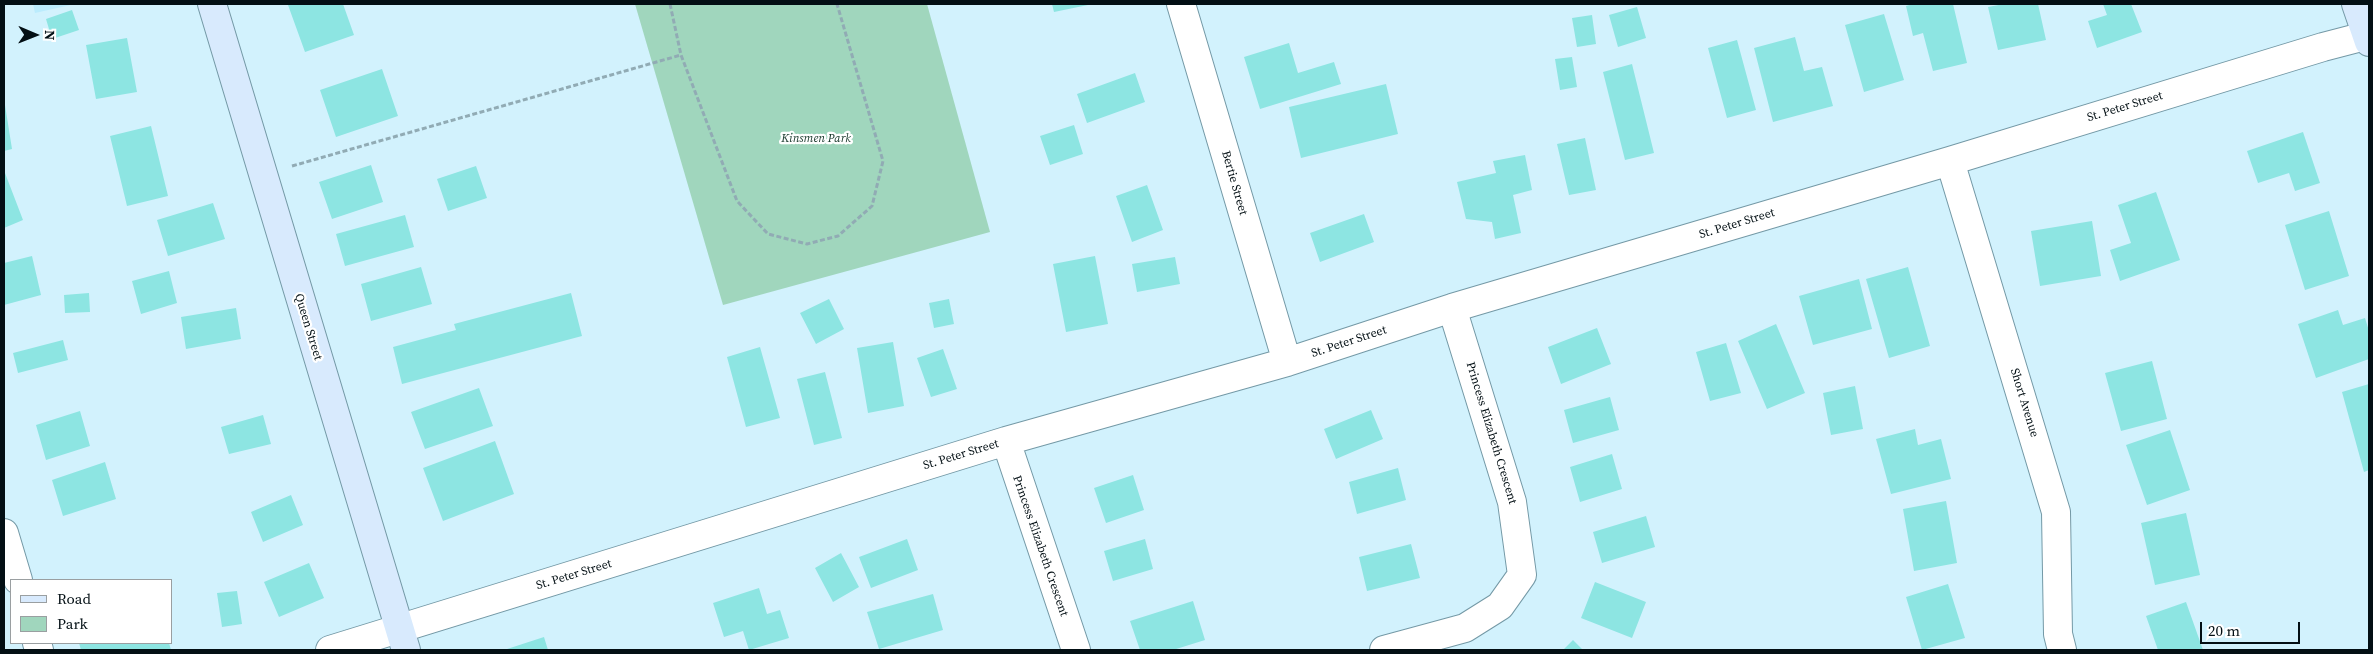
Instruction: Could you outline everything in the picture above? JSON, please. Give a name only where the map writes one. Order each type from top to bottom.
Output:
[{"type":"main road","name":"Queen Street","points":[[212,4],[403,640]]},
{"type":"main road","points":[[2356,4],[2368,38]]},
{"type":"street","name":"Bertie Street","points":[[1182,4],[1287,362]]},
{"type":"street","name":"St. Peter Street","points":[[330,650],[403,640],[1006,441],[1287,362],[1452,308],[1950,161],[2313,50],[2368,38]]},
{"type":"street","name":"Short Avenue","points":[[1950,161],[2056,512],[2058,634],[2062,650]]},
{"type":"street","name":"Princess Elizabeth Crescent","points":[[1384,650],[1464,628],[1500,606],[1522,575],[1512,502],[1452,308]]},
{"type":"street","name":"Princess Elizabeth Crescent","points":[[1006,441],[1076,650]]},
{"type":"street","points":[[4,533],[18,579]]},
{"type":"path","points":[[670,4],[681,55],[737,201],[768,234],[807,244],[838,236],[872,206],[883,161],[837,4]]},
{"type":"path","points":[[262,174],[681,55]]},
{"type":"shaded area","points":[[33,4],[75,4],[35,13]]},
{"type":"green space","name":"Kinsmen Park","points":[[635,4],[927,4],[990,232],[723,305]]},
{"type":"building","points":[[343,4],[354,35],[305,52],[288,5]]},
{"type":"building","points":[[1052,4],[1088,4],[1088,5],[1054,12]]},
{"type":"building","points":[[1913,4],[1953,4],[1967,63],[1933,71],[1923,33],[1913,36],[1906,6]]},
{"type":"building","points":[[2004,4],[2038,4],[2046,40],[1998,50],[1988,7]]},
{"type":"building","points":[[2103,4],[2131,4],[2142,32],[2097,48],[2088,21],[2107,15]]},
{"type":"building","points":[[1637,7],[1646,38],[1618,47],[1609,15]]},
{"type":"building","points":[[72,10],[79,30],[52,39],[46,19]]},
{"type":"building","points":[[1884,14],[1904,80],[1864,92],[1845,25]]},
{"type":"building","points":[[1592,15],[1596,44],[1577,47],[1572,18]]},
{"type":"building","points":[[1795,37],[1804,71],[1822,67],[1833,106],[1773,122],[1754,48]]},
{"type":"building","points":[[127,38],[137,92],[96,99],[86,45]]},
{"type":"building","points":[[1737,40],[1756,110],[1727,118],[1708,48]]},
{"type":"building","points":[[1289,43],[1298,73],[1334,62],[1341,84],[1260,109],[1244,57]]},
{"type":"building","points":[[1572,57],[1577,87],[1560,90],[1555,59]]},
{"type":"building","points":[[1632,64],[1654,153],[1625,160],[1603,72]]},
{"type":"building","points":[[382,69],[398,116],[336,137],[320,90]]},
{"type":"building","points":[[1135,73],[1145,102],[1087,123],[1077,94]]},
{"type":"building","points":[[1386,84],[1398,134],[1301,158],[1289,107]]},
{"type":"building","points":[[4,106],[12,149],[4,151]]},
{"type":"building","points":[[1074,125],[1083,154],[1050,165],[1040,136]]},
{"type":"building","points":[[151,126],[168,196],[127,206],[110,136]]},
{"type":"building","points":[[2303,132],[2320,183],[2295,191],[2289,173],[2258,183],[2247,151]]},
{"type":"building","points":[[1585,138],[1596,190],[1569,195],[1557,144]]},
{"type":"building","points":[[1525,155],[1532,190],[1513,195],[1521,233],[1495,239],[1492,222],[1466,219],[1457,182],[1496,173],[1493,161]]},
{"type":"building","points":[[371,165],[383,202],[332,219],[319,182]]},
{"type":"building","points":[[476,166],[487,198],[448,211],[437,179]]},
{"type":"building","points":[[4,174],[23,220],[4,228]]},
{"type":"building","points":[[1147,185],[1163,230],[1132,242],[1116,196]]},
{"type":"building","points":[[2156,192],[2180,260],[2120,281],[2110,250],[2131,243],[2118,205]]},
{"type":"building","points":[[213,203],[225,239],[168,256],[157,220]]},
{"type":"building","points":[[2329,211],[2349,276],[2305,290],[2285,225]]},
{"type":"building","points":[[1364,214],[1374,242],[1320,262],[1310,233]]},
{"type":"building","points":[[405,215],[414,247],[345,266],[336,234]]},
{"type":"building","points":[[2092,221],[2101,276],[2040,286],[2031,231]]},
{"type":"building","points":[[32,256],[41,295],[4,305],[4,263]]},
{"type":"building","points":[[1095,256],[1108,324],[1066,332],[1053,264]]},
{"type":"building","points":[[1175,257],[1180,284],[1137,292],[1132,264]]},
{"type":"building","points":[[421,267],[432,304],[371,321],[361,284]]},
{"type":"building","points":[[1908,267],[1930,346],[1889,358],[1866,279]]},
{"type":"building","points":[[169,271],[177,303],[141,314],[132,281]]},
{"type":"building","points":[[1859,279],[1872,329],[1813,345],[1799,296]]},
{"type":"building","points":[[89,293],[90,312],[65,313],[64,295]]},
{"type":"building","points":[[571,293],[582,336],[402,384],[393,347],[456,330],[454,324]]},
{"type":"building","points":[[829,299],[844,329],[816,344],[800,313]]},
{"type":"building","points":[[949,299],[954,324],[934,328],[929,303]]},
{"type":"building","points":[[236,308],[241,339],[186,349],[181,317]]},
{"type":"building","points":[[2338,310],[2343,325],[2365,318],[2369,331],[2369,359],[2316,378],[2298,324]]},
{"type":"building","points":[[1776,324],[1805,393],[1767,409],[1738,341]]},
{"type":"building","points":[[1597,328],[1611,364],[1561,384],[1548,347]]},
{"type":"building","points":[[63,340],[68,360],[18,373],[13,353]]},
{"type":"building","points":[[893,342],[904,406],[868,413],[857,348]]},
{"type":"building","points":[[1726,343],[1741,393],[1710,401],[1696,352]]},
{"type":"building","points":[[760,347],[780,418],[746,427],[727,357]]},
{"type":"building","points":[[943,349],[957,389],[931,397],[917,358]]},
{"type":"building","points":[[2152,361],[2167,419],[2121,431],[2105,373]]},
{"type":"building","points":[[825,372],[842,438],[814,445],[797,379]]},
{"type":"building","points":[[2369,384],[2369,470],[2364,472],[2342,392]]},
{"type":"building","points":[[1855,386],[1863,429],[1831,435],[1823,393]]},
{"type":"building","points":[[479,388],[493,426],[425,449],[411,412]]},
{"type":"building","points":[[1610,397],[1619,430],[1573,443],[1564,410]]},
{"type":"building","points":[[1371,410],[1383,439],[1336,459],[1324,429]]},
{"type":"building","points":[[80,411],[90,446],[46,460],[36,425]]},
{"type":"building","points":[[263,415],[271,444],[229,454],[221,427]]},
{"type":"building","points":[[1915,429],[1918,445],[1941,439],[1951,479],[1891,494],[1876,439]]},
{"type":"building","points":[[2170,430],[2190,490],[2147,505],[2126,445]]},
{"type":"building","points":[[495,441],[514,494],[443,521],[423,468]]},
{"type":"building","points":[[1612,454],[1622,489],[1580,502],[1570,467]]},
{"type":"building","points":[[105,462],[116,499],[63,516],[52,480]]},
{"type":"building","points":[[1398,468],[1406,500],[1357,514],[1349,482]]},
{"type":"building","points":[[1133,475],[1144,510],[1106,523],[1094,488]]},
{"type":"building","points":[[291,495],[303,525],[263,542],[251,512]]},
{"type":"building","points":[[1946,501],[1957,563],[1914,571],[1903,509]]},
{"type":"building","points":[[2186,513],[2200,575],[2155,585],[2141,523]]},
{"type":"building","points":[[1646,516],[1655,547],[1602,563],[1593,532]]},
{"type":"building","points":[[907,539],[918,570],[871,588],[859,557]]},
{"type":"building","points":[[1145,539],[1153,569],[1113,581],[1104,551]]},
{"type":"building","points":[[1411,544],[1420,578],[1367,591],[1359,557]]},
{"type":"building","points":[[841,553],[859,587],[833,602],[815,568]]},
{"type":"building","points":[[309,563],[324,598],[279,617],[264,582]]},
{"type":"building","points":[[1595,582],[1646,602],[1632,638],[1581,618]]},
{"type":"building","points":[[1948,584],[1965,638],[1922,650],[1906,597]]},
{"type":"building","points":[[759,588],[767,614],[780,610],[789,638],[749,650],[743,631],[724,637],[713,603]]},
{"type":"building","points":[[237,591],[242,624],[222,627],[217,593]]},
{"type":"building","points":[[933,594],[943,630],[879,649],[867,612]]},
{"type":"building","points":[[1193,601],[1205,640],[1173,650],[1140,650],[1130,621]]},
{"type":"building","points":[[2186,602],[2203,650],[2158,650],[2146,616]]},
{"type":"building","points":[[544,637],[548,650],[504,650]]},
{"type":"building","points":[[1573,640],[1583,650],[1563,650]]},
{"type":"building","points":[[79,644],[169,644],[171,650],[81,650]]}]
